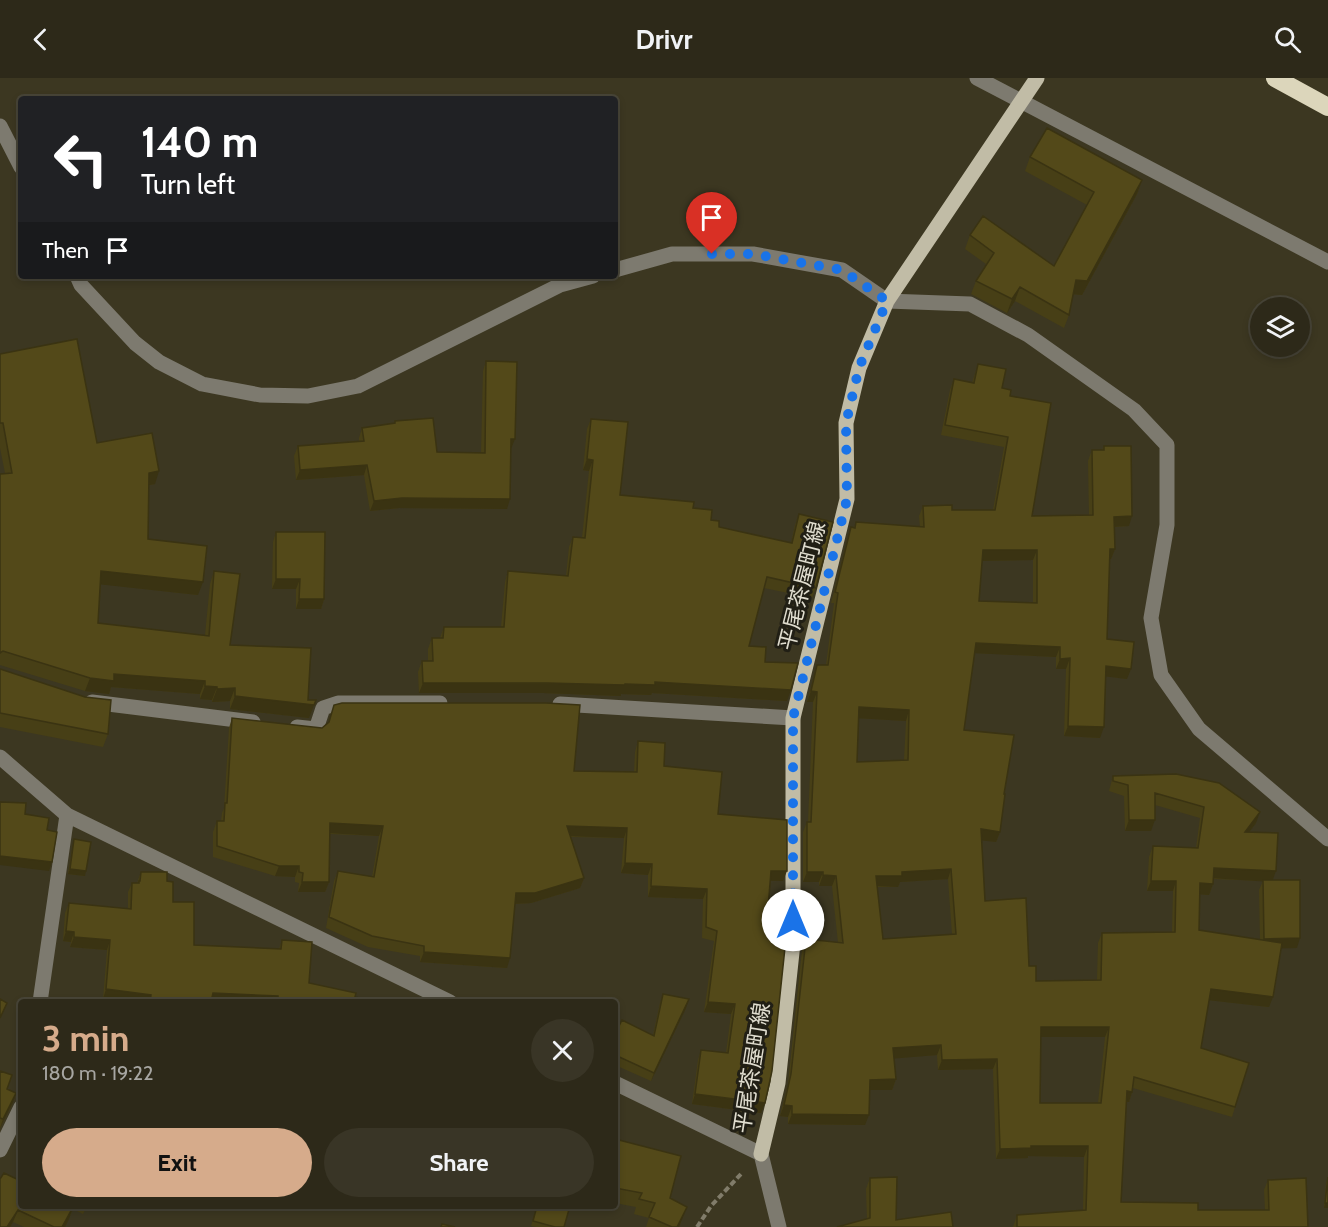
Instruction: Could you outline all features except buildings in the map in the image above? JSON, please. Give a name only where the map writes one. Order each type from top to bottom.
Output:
[{"type":"highway","points":[[1275,78],[1328,107]]},
{"type":"main road","name":"平尾茶屋町線","points":[[761,1154],[778,1083],[793,943],[793,718],[847,499],[846,423],[859,368],[887,301],[1037,78]]},
{"type":"street","points":[[977,78],[1328,262]]},
{"type":"street","points":[[0,126],[18,161]]},
{"type":"street","points":[[618,269],[672,254],[753,254],[842,270],[887,301],[970,304],[1028,335],[1134,410],[1167,445],[1167,525],[1151,618],[1161,675],[1199,729],[1328,839]]},
{"type":"street","points":[[78,279],[81,285],[135,343],[159,362],[202,384],[260,396],[308,396],[358,386],[560,285],[582,279]]},
{"type":"street","points":[[73,698],[316,729],[323,708],[338,703],[452,703]]},
{"type":"street","points":[[543,703],[793,718]]},
{"type":"street","points":[[0,757],[67,815],[444,999]]},
{"type":"street","points":[[40,999],[67,815]]},
{"type":"street","points":[[618,1084],[761,1154],[779,1227]]},
{"type":"street","points":[[0,1150],[18,1113]]},
{"type":"path","points":[[697,1227],[711,1206],[761,1154]]},
{"type":"route","points":[[712,254],[753,254],[842,270],[887,301],[859,368],[846,423],[847,499],[793,718],[793,920]]}]
